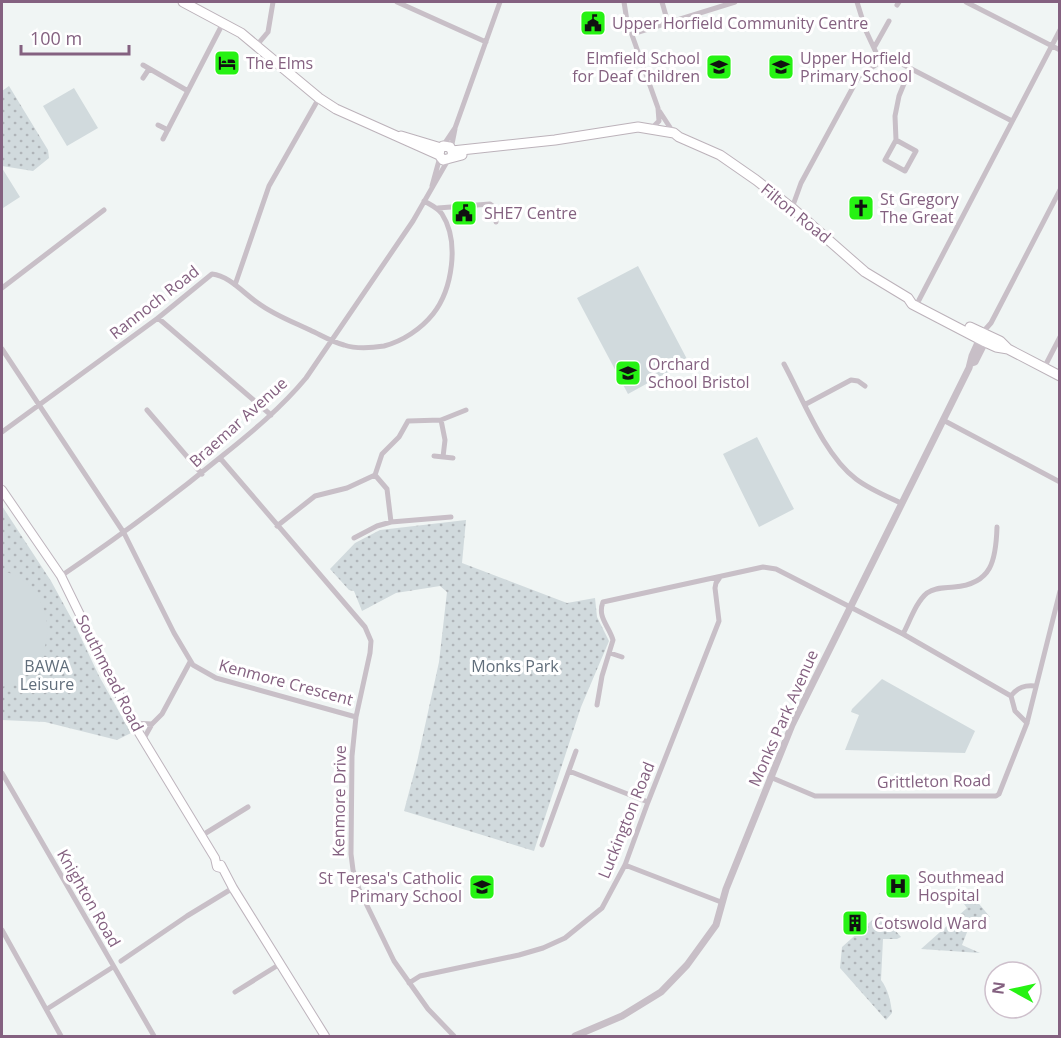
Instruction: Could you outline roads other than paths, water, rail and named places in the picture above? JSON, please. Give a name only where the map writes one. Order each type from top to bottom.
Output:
[{"type":"main road","points":[[185,2],[224,23],[257,45],[319,98],[354,118],[396,135],[411,144],[446,153]]},
{"type":"main road","name":"Filton Road","points":[[446,153],[638,127],[677,135],[720,155],[792,208],[865,272],[908,298],[912,303],[984,338],[1000,341],[1008,349],[1059,376]]},
{"type":"main road","name":"Filton Road","points":[[629,130],[673,138],[677,135]]},
{"type":"main road","name":"Filton Road","points":[[908,298],[919,300],[984,338]]},
{"type":"main road","name":"Southmead Road","points":[[2,490],[61,576],[133,723],[325,1036]]},
{"type":"street","points":[[257,45],[268,32],[273,2]]},
{"type":"street","points":[[397,2],[486,42]]},
{"type":"street","name":"Braemar Avenue","points":[[61,576],[124,533],[202,474],[271,415],[306,378],[431,188],[446,153],[500,2]]},
{"type":"street","points":[[624,2],[632,34],[658,108],[659,121],[652,129]]},
{"type":"street","points":[[662,2],[668,23]]},
{"type":"street","points":[[632,34],[735,2]]},
{"type":"street","points":[[857,2],[866,31],[875,46],[880,61]]},
{"type":"street","points":[[966,2],[1059,50]]},
{"type":"street","points":[[875,46],[889,21]]},
{"type":"street","points":[[163,139],[224,23]]},
{"type":"street","points":[[919,300],[1059,30]]},
{"type":"street","points":[[792,208],[801,183],[858,78],[862,72],[880,61],[892,60],[1012,121]]},
{"type":"street","points":[[143,78],[146,67],[188,92]]},
{"type":"street","points":[[896,140],[916,151],[905,171],[885,160],[896,140],[895,116],[899,96],[910,69]]},
{"type":"street","points":[[235,285],[269,186],[319,98]]},
{"type":"street","points":[[658,108],[677,135]]},
{"type":"street","points":[[158,125],[168,130]]},
{"type":"street","points":[[984,338],[1059,190]]},
{"type":"street","points":[[424,201],[438,208],[490,204],[494,207],[496,222]]},
{"type":"street","name":"Rannoch Road","points":[[2,432],[158,318],[212,274],[219,275],[235,285],[270,311],[332,340],[355,347],[385,345],[412,334],[434,313],[448,283],[451,264],[449,232],[438,208]]},
{"type":"street","points":[[2,288],[104,210]]},
{"type":"street","points":[[158,318],[271,415]]},
{"type":"street","points":[[1044,368],[1059,337]]},
{"type":"street","name":"Monks Park Avenue","points":[[575,1036],[622,1016],[661,992],[687,965],[716,925],[721,902],[792,724],[972,363],[972,356],[984,338]]},
{"type":"street","points":[[2,349],[124,533],[190,662],[162,714],[152,724],[143,740]]},
{"type":"street","points":[[784,364],[831,451],[849,474],[857,481],[901,503]]},
{"type":"street","points":[[806,404],[851,380],[858,381],[865,386]]},
{"type":"street","points":[[147,410],[202,474]]},
{"type":"street","points":[[277,526],[315,496],[347,488],[375,475],[382,454],[399,437],[406,422],[441,420],[466,410]]},
{"type":"street","points":[[441,420],[445,440],[443,457]]},
{"type":"street","points":[[943,420],[1059,482]]},
{"type":"street","points":[[434,456],[453,458]]},
{"type":"street","name":"Kenmore Crescent","points":[[190,662],[216,678],[356,717],[370,653],[371,640],[365,627],[220,458]]},
{"type":"street","points":[[375,475],[387,489],[391,522]]},
{"type":"street","points":[[354,538],[377,526],[391,522],[451,517]]},
{"type":"street","points":[[903,634],[925,595],[940,588],[968,586],[985,576],[995,555],[998,527]]},
{"type":"street","points":[[597,705],[594,695],[613,640],[603,621],[601,608],[603,602],[759,567],[776,569],[850,606],[1011,696],[1015,711],[1027,723]]},
{"type":"street","name":"Luckington Road","points":[[409,983],[420,976],[543,948],[565,938],[602,908],[625,865],[719,621],[715,588],[720,577]]},
{"type":"street","name":"Grittleton Road","points":[[770,777],[815,796],[996,796],[1002,791],[1027,723],[1059,591]]},
{"type":"street","points":[[610,652],[622,657]]},
{"type":"street","points":[[1011,696],[1024,686],[1035,686]]},
{"type":"street","name":"Kenmore Drive","points":[[356,717],[351,773],[353,870],[359,889],[381,936],[409,983],[454,1036]]},
{"type":"street","points":[[133,723],[152,724]]},
{"type":"street","points":[[542,845],[576,751]]},
{"type":"street","points":[[569,771],[648,802]]},
{"type":"street","name":"Knighton Road","points":[[2,773],[154,1036]]},
{"type":"street","points":[[201,836],[248,807]]},
{"type":"street","points":[[625,865],[721,902]]},
{"type":"street","points":[[121,961],[233,888]]},
{"type":"street","points":[[2,930],[61,1036]]},
{"type":"street","points":[[235,992],[280,964]]},
{"type":"street","points":[[47,1010],[113,967]]},
{"type":"place","name":"Upper Horfield Community Centre","points":[[593,23]]},
{"type":"place","name":"The Elms","points":[[227,63]]},
{"type":"place","name":"Elmfield School for Deaf Children","points":[[719,67]]},
{"type":"place","name":"Upper Horfield Primary School","points":[[781,67]]},
{"type":"place","name":"St Gregory The Great","points":[[861,208]]},
{"type":"place","name":"SHE7 Centre","points":[[464,213]]},
{"type":"place","name":"Orchard School Bristol","points":[[628,373]]},
{"type":"place","name":"Southmead Hospital","points":[[898,886]]},
{"type":"place","name":"St Teresa's Catholic Primary School","points":[[482,887]]},
{"type":"place","name":"Cotswold Ward","points":[[855,923]]},
{"type":"park label","name":"Monks Park","points":[[515,666]]},
{"type":"park label","name":"BAWA Leisure","points":[[47,675]]}]
